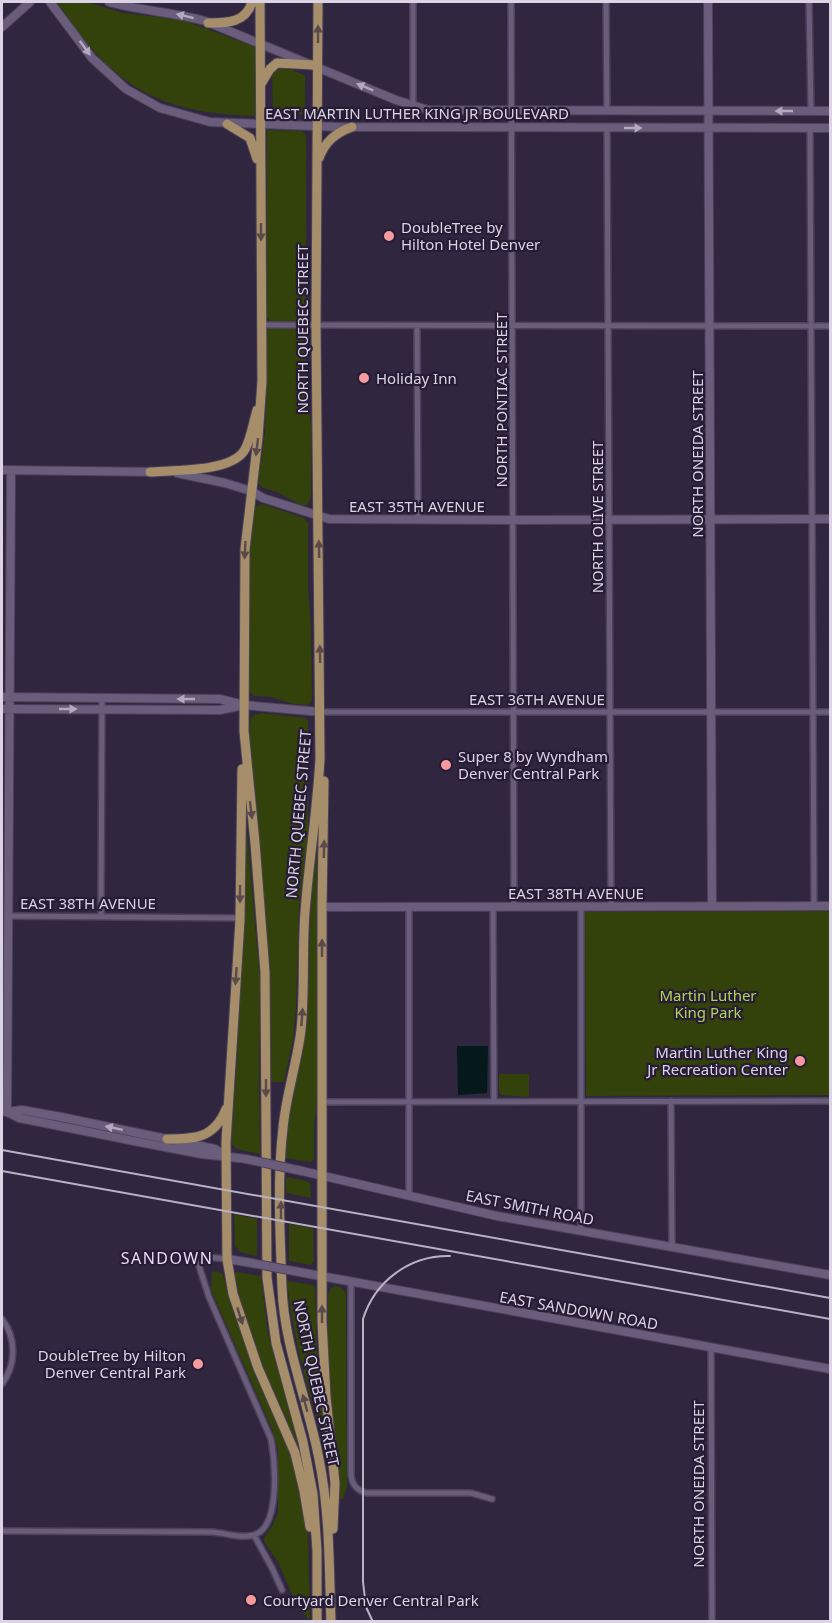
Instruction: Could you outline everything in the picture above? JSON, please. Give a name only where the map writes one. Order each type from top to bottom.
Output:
[{"type":"main road","points":[[208,22],[236,21],[248,12],[252,2]]},
{"type":"main road","name":"NORTH QUEBEC STREET","points":[[260,2],[261,397],[244,563],[243,731],[265,972],[267,1287],[276,1343],[303,1442],[312,1488],[316,1539],[317,1612]]},
{"type":"main road","name":"NORTH QUEBEC STREET","points":[[318,2],[316,326],[320,759],[315,832],[305,905],[301,1030],[282,1134],[281,1254],[287,1329],[323,1480],[328,1525],[331,1622]]},
{"type":"main road","points":[[260,85],[270,69],[277,63],[316,66]]},
{"type":"main road","points":[[227,124],[250,138],[261,173]]},
{"type":"main road","points":[[316,163],[327,142],[340,132],[352,127]]},
{"type":"main road","points":[[150,472],[222,465],[234,461],[246,448],[261,397]]},
{"type":"main road","points":[[243,731],[240,796],[240,918],[226,1156],[227,1259],[230,1283],[262,1381],[287,1433],[297,1462],[309,1522],[317,1612]]},
{"type":"main road","points":[[320,759],[324,773],[322,1276],[324,1368],[335,1483],[329,1564]]},
{"type":"main road","points":[[167,1139],[195,1138],[206,1134],[219,1123],[229,1101]]},
{"type":"street","points":[[2,27],[30,2]]},
{"type":"street","name":"EAST MARTIN LUTHER KING JR BOULEVARD","points":[[50,2],[92,58],[126,88],[160,108],[193,119],[227,124],[352,127],[831,128]]},
{"type":"street","name":"EAST MARTIN LUTHER KING JR BOULEVARD","points":[[109,2],[208,22],[413,106],[434,111],[831,111]]},
{"type":"street","points":[[413,2],[413,106]]},
{"type":"street","name":"NORTH PONTIAC STREET","points":[[511,2],[514,907]]},
{"type":"street","points":[[606,2],[607,111]]},
{"type":"street","name":"NORTH ONEIDA STREET","points":[[708,2],[712,906]]},
{"type":"street","points":[[809,2],[811,111]]},
{"type":"street","name":"NORTH OLIVE STREET","points":[[607,128],[611,906]]},
{"type":"street","points":[[810,128],[814,906]]},
{"type":"street","points":[[261,325],[831,326]]},
{"type":"street","points":[[417,326],[418,520]]},
{"type":"street","points":[[4,1112],[8,916],[5,709],[11,471]]},
{"type":"street","name":"EAST 35TH AVENUE","points":[[2,472],[150,472],[195,476],[251,491],[263,498],[318,516],[349,520],[831,519]]},
{"type":"street","name":"EAST 36TH AVENUE","points":[[6,697],[219,699],[244,705],[321,712],[831,712]]},
{"type":"street","points":[[101,917],[102,698]]},
{"type":"street","name":"EAST 36TH AVENUE","points":[[5,709],[220,711],[244,705]]},
{"type":"street","name":"EAST 38TH AVENUE","points":[[322,907],[831,906]]},
{"type":"street","points":[[409,907],[409,1196]]},
{"type":"street","points":[[493,907],[494,1101]]},
{"type":"street","points":[[581,907],[581,1231]]},
{"type":"street","name":"EAST 38TH AVENUE","points":[[8,916],[240,918]]},
{"type":"street","points":[[671,1101],[672,1247]]},
{"type":"street","points":[[322,1102],[831,1101]]},
{"type":"street","name":"EAST SMITH ROAD","points":[[4,1112],[22,1110],[61,1117],[215,1149],[226,1156]]},
{"type":"street","name":"EAST SMITH ROAD","points":[[4,1112],[19,1118],[143,1143],[214,1156],[246,1159],[470,1210],[831,1275]]},
{"type":"street","points":[[2,1531],[212,1532],[254,1535],[265,1528],[272,1516],[270,1437],[209,1297],[200,1266],[206,1257],[227,1259]]},
{"type":"street","name":"EAST SANDOWN ROAD","points":[[227,1259],[831,1369]]},
{"type":"street","points":[[351,1282],[352,1484],[358,1490],[367,1493],[471,1492],[492,1499]]},
{"type":"street","points":[[2,1319],[11,1338],[13,1355],[10,1370],[2,1384]]},
{"type":"street","name":"NORTH ONEIDA STREET","points":[[711,1347],[712,1622]]},
{"type":"street","points":[[254,1535],[282,1590]]},
{"type":"green space","points":[[56,2],[87,2],[123,13],[183,20],[255,47],[256,116],[231,115],[186,108],[146,93],[127,82],[109,67],[87,43]]},
{"type":"green space","points":[[285,66],[305,76],[305,111],[303,114],[279,114],[273,110],[272,73],[279,67]]},
{"type":"green space","points":[[267,130],[302,131],[306,135],[306,319],[304,322],[270,321],[267,317]]},
{"type":"green space","points":[[270,328],[303,329],[306,332],[306,382],[311,424],[311,497],[307,505],[301,505],[277,492],[263,488],[258,483],[265,432],[267,331]]},
{"type":"green space","points":[[262,504],[304,518],[308,523],[312,700],[308,705],[293,704],[271,697],[254,696],[249,692],[249,571],[253,512]]},
{"type":"green space","points":[[262,713],[306,718],[308,721],[308,833],[299,906],[296,1009],[293,1040],[284,1082],[270,1082],[269,962],[249,740],[251,718]]},
{"type":"green space","points":[[245,809],[260,980],[260,1154],[237,1149],[231,1143],[237,1058],[236,1028]]},
{"type":"green space","points":[[318,843],[317,1099],[314,1160],[310,1162],[286,1158],[288,1122],[306,1032],[311,899]]},
{"type":"green space","name":"Martin Luther King Park","points":[[830,911],[830,1095],[586,1096],[585,912]]},
{"type":"green space","points":[[499,1074],[529,1074],[529,1097],[501,1095]]},
{"type":"green space","points":[[286,1177],[310,1183],[311,1198],[286,1193]]},
{"type":"green space","points":[[234,1214],[257,1219],[257,1256],[240,1252],[235,1246]]},
{"type":"green space","points":[[289,1224],[313,1228],[314,1262],[310,1265],[289,1261]]},
{"type":"green space","points":[[212,1271],[222,1273],[242,1330],[294,1456],[308,1529],[310,1621],[297,1606],[278,1562],[264,1542],[278,1513],[278,1449],[272,1429],[211,1290]]},
{"type":"green space","points":[[235,1273],[261,1276],[268,1334],[299,1443],[295,1444],[287,1420],[265,1373],[235,1285]]},
{"type":"green space","points":[[287,1281],[313,1285],[315,1288],[317,1348],[329,1452],[327,1452],[302,1367]]},
{"type":"green space","points":[[336,1286],[342,1288],[346,1293],[347,1487],[343,1499],[338,1499],[328,1389],[328,1294],[331,1288]]},
{"type":"shaded area","points":[[457,1046],[488,1046],[487,1093],[458,1095]]},
{"type":"railway","points":[[2,1150],[830,1298]]},
{"type":"railway","points":[[2,1171],[830,1319]]},
{"type":"railway","points":[[373,1622],[366,1607],[363,1582],[363,1319],[376,1293],[396,1273],[421,1260],[450,1256]]},
{"type":"place","name":"DoubleTree by Hilton Hotel Denver","points":[[389,236]]},
{"type":"place","name":"Holiday Inn","points":[[364,378]]},
{"type":"place","name":"Super 8 by Wyndham Denver Central Park","points":[[446,765]]},
{"type":"place","name":"Martin Luther King Jr Recreation Center","points":[[800,1061]]},
{"type":"place","name":"DoubleTree by Hilton Denver Central Park","points":[[198,1364]]},
{"type":"place","name":"Courtyard Denver Central Park","points":[[251,1600]]},
{"type":"district","name":"SANDOWN","points":[[167,1258]]}]
